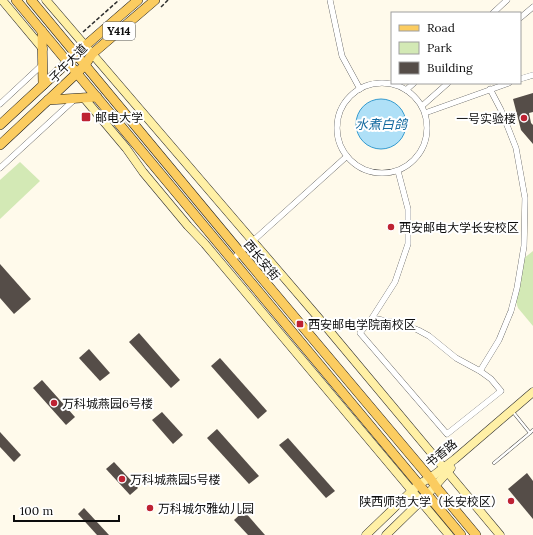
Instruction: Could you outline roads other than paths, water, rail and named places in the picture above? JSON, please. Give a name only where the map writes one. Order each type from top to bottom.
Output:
[{"type":"main road","points":[[2,0],[43,49]]},
{"type":"main road","name":"西长安街","points":[[16,0],[419,484],[424,498],[461,535]]},
{"type":"main road","name":"西长安街","points":[[31,0],[476,535]]},
{"type":"main road","points":[[46,0],[253,241],[500,535]]},
{"type":"main road","name":"子午大道","points":[[0,125],[68,62],[78,56],[85,46],[138,0]]},
{"type":"main road","name":"子午大道","points":[[0,145],[77,73],[85,65],[92,54],[155,0]]},
{"type":"main road","points":[[42,31],[43,85]]},
{"type":"main road","points":[[48,100],[97,97]]},
{"type":"main road","points":[[84,98],[188,226],[205,244],[412,491],[424,498],[449,535]]},
{"type":"main road","name":"书香路","points":[[366,535],[419,484],[446,470],[513,412],[533,392]]},
{"type":"main road","name":"书香路","points":[[513,412],[533,398]]},
{"type":"main road","name":"书香路","points":[[386,535],[436,487],[446,470]]},
{"type":"street","points":[[330,0],[342,56],[360,88]]},
{"type":"street","points":[[494,12],[507,0]]},
{"type":"street","points":[[521,17],[533,7]]},
{"type":"street","points":[[0,104],[43,64]]},
{"type":"street","points":[[521,79],[533,75]]},
{"type":"street","points":[[383,83],[395,85],[406,90],[415,97],[425,113],[428,127],[426,141],[420,154],[410,164],[398,171],[382,174],[367,172],[353,164],[346,157],[338,138],[336,124],[340,110],[348,98],[360,88],[370,84],[383,83]]},
{"type":"street","points":[[406,90],[413,84]]},
{"type":"street","points":[[422,106],[447,84]]},
{"type":"street","points":[[425,113],[506,84]]},
{"type":"street","points":[[480,371],[499,340],[511,311],[517,288],[524,246],[525,198],[516,148],[501,110],[490,89]]},
{"type":"street","points":[[0,168],[75,99]]},
{"type":"street","points":[[232,259],[346,157]]},
{"type":"street","points":[[372,318],[402,324],[429,336],[456,358],[480,371],[501,391],[447,434],[360,333],[372,318],[395,282],[408,244],[408,209],[398,171]]},
{"type":"lane","points":[[513,412],[530,433]]},
{"type":"lane","points":[[494,463],[533,430]]},
{"type":"water","name":"水煮白鸽","points":[[381,99],[390,101],[401,110],[406,124],[404,133],[395,144],[381,149],[372,147],[361,138],[356,124],[358,115],[367,104]]},
{"type":"place","name":"邮电大学","points":[[86,117]]},
{"type":"place","name":"一号实验楼","points":[[524,118]]},
{"type":"place","name":"西安邮电大学长安校区","points":[[391,227]]},
{"type":"place","name":"西安邮电学院南校区","points":[[300,324]]},
{"type":"place","name":"万科城燕园6号楼","points":[[54,403]]},
{"type":"place","name":"万科城燕园5号楼","points":[[122,479]]},
{"type":"place","name":"陕西师范大学（长安校区）","points":[[511,501]]},
{"type":"place","name":"万科城尔雅幼儿园","points":[[150,508]]}]
